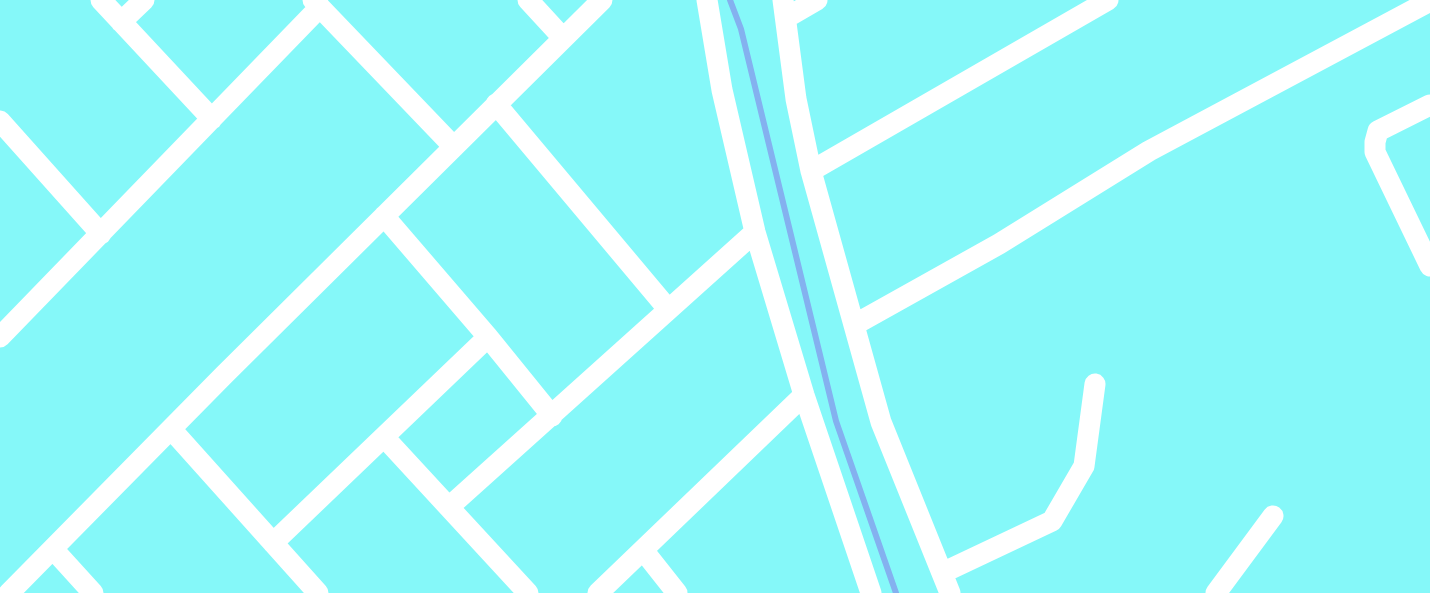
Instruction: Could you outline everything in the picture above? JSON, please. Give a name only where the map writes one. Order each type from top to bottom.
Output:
[{"type":"street","points":[[101,0],[212,118]]},
{"type":"street","points":[[121,22],[144,0]]},
{"type":"street","points":[[528,0],[564,38]]},
{"type":"street","points":[[9,593],[602,0]]},
{"type":"street","points":[[707,0],[722,90],[755,232],[804,395],[871,593]]},
{"type":"street","points":[[817,0],[785,9],[796,99],[811,172],[881,422],[950,593]]},
{"type":"street","points":[[811,172],[1108,0]]},
{"type":"street","points":[[854,325],[999,244],[1149,151],[1430,1]]},
{"type":"street","points":[[0,337],[212,118],[316,3],[454,147]]},
{"type":"street","points":[[496,104],[668,309]]},
{"type":"street","points":[[1430,105],[1378,131],[1374,142],[1375,152],[1430,266]]},
{"type":"street","points":[[0,121],[101,234]]},
{"type":"street","points":[[384,216],[552,416]]},
{"type":"street","points":[[449,507],[755,232]]},
{"type":"street","points":[[273,543],[488,337]]},
{"type":"street","points":[[942,573],[1052,521],[1084,466],[1095,384]]},
{"type":"street","points":[[598,593],[804,395]]},
{"type":"street","points":[[171,429],[318,593]]},
{"type":"street","points":[[384,437],[528,593]]},
{"type":"street","points":[[1216,593],[1273,516]]},
{"type":"street","points":[[53,549],[93,593]]},
{"type":"street","points":[[643,550],[677,593]]},
{"type":"waterway","points":[[730,0],[741,29],[836,421],[896,593]]}]
